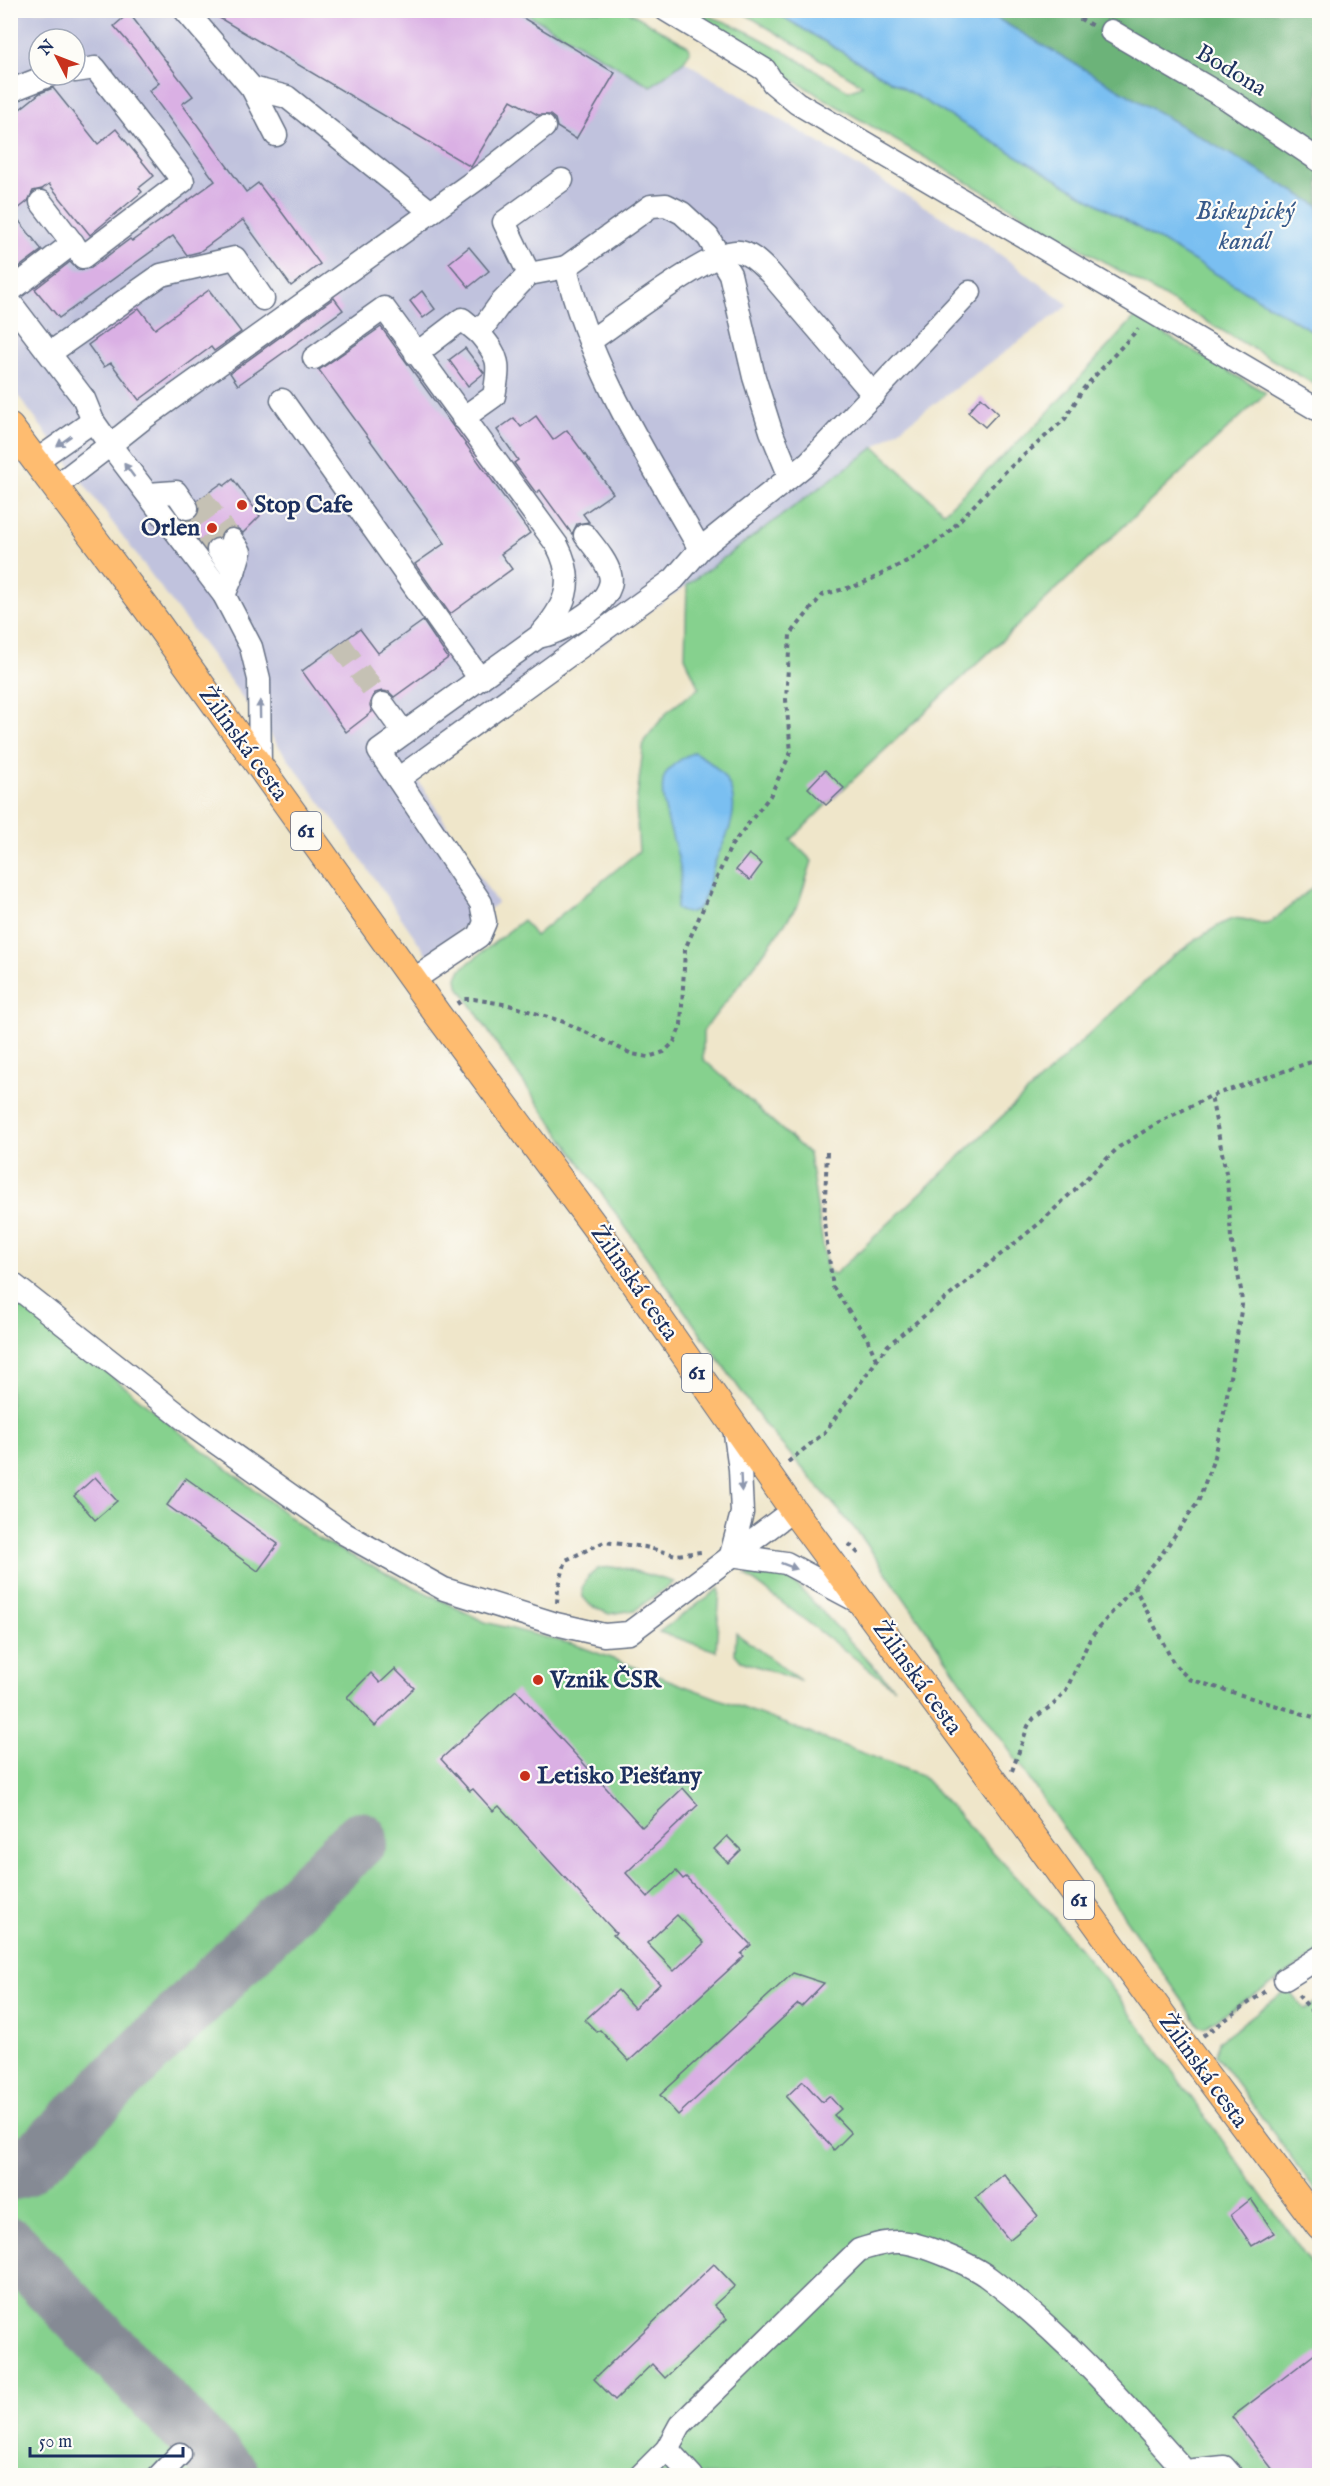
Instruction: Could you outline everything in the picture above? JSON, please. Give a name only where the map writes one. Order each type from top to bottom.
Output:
[{"type":"main road","name":"Žilinská cesta","points":[[10,427],[147,609],[438,1015],[601,1235],[793,1510],[997,1786],[1186,2048],[1320,2227]]},
{"type":"lane","points":[[185,10],[252,88],[276,135]]},
{"type":"lane","points":[[666,10],[765,70],[772,82],[797,103],[1320,411]]},
{"type":"lane","name":"Bodona","points":[[1111,32],[1271,126],[1320,162]]},
{"type":"lane","points":[[41,202],[83,257],[183,181],[95,68],[87,69]]},
{"type":"lane","points":[[10,93],[27,84]]},
{"type":"lane","points":[[252,88],[287,97],[431,212]]},
{"type":"lane","points":[[54,487],[144,418],[431,212],[544,127]]},
{"type":"lane","points":[[529,274],[504,222],[562,180]]},
{"type":"lane","points":[[479,333],[500,304],[529,274],[566,267],[651,206],[666,205],[682,213],[708,237],[730,274],[754,377],[771,431],[790,477]]},
{"type":"lane","points":[[10,291],[73,243]]},
{"type":"lane","points":[[590,341],[681,278],[719,255],[739,251],[754,258],[797,303],[874,394]]},
{"type":"lane","points":[[50,353],[161,275],[235,258],[263,299]]},
{"type":"lane","points":[[566,267],[574,303],[605,378],[700,549]]},
{"type":"lane","points":[[398,779],[674,579],[700,549],[809,462],[970,292]]},
{"type":"lane","points":[[10,302],[84,399],[93,421],[110,445],[224,595],[251,646],[259,679],[260,768]]},
{"type":"lane","points":[[314,358],[384,308],[557,545],[567,568],[568,580],[555,618],[538,637],[379,751],[481,903],[485,922],[479,936],[413,980]]},
{"type":"lane","points":[[416,354],[462,319],[479,333],[495,352],[498,374],[494,396],[463,418]]},
{"type":"lane","points":[[282,400],[480,679]]},
{"type":"lane","points":[[36,461],[93,421]]},
{"type":"lane","points":[[148,494],[188,499]]},
{"type":"lane","points":[[538,637],[555,633],[580,618],[600,602],[608,591],[611,582],[610,574],[602,558],[585,535]]},
{"type":"lane","points":[[224,595],[240,552],[225,545]]},
{"type":"lane","points":[[383,704],[404,733]]},
{"type":"lane","points":[[10,1282],[194,1427],[345,1534],[444,1589],[556,1624],[604,1635],[629,1633],[793,1510]]},
{"type":"lane","points":[[732,1555],[742,1513],[740,1469],[734,1425]]},
{"type":"lane","points":[[732,1555],[786,1563],[862,1604]]},
{"type":"lane","points":[[1285,1979],[1320,1957]]},
{"type":"lane","points":[[640,2475],[667,2449],[680,2425],[859,2250],[881,2243],[901,2242],[936,2251],[987,2276],[1050,2330],[1141,2421],[1185,2471],[1224,2467],[1232,2475]]},
{"type":"lane","points":[[667,2449],[692,2475]]},
{"type":"lane","points":[[159,2475],[180,2454]]},
{"type":"path","points":[[1064,10],[1111,32]]},
{"type":"path","points":[[438,1015],[464,999],[474,999],[509,1005],[564,1022],[632,1054],[648,1057],[664,1052],[674,1042],[681,1025],[685,950],[731,846],[770,796],[791,752],[786,700],[790,635],[822,595],[862,584],[914,558],[946,535],[1006,471],[1065,419],[1083,390],[1145,322]]},
{"type":"path","points":[[769,1476],[824,1433],[888,1345],[1063,1203],[1119,1147],[1160,1122],[1211,1096],[1320,1059]]},
{"type":"path","points":[[997,1786],[1015,1767],[1028,1726],[1034,1718],[1054,1704],[1066,1690],[1091,1637],[1161,1554],[1192,1512],[1205,1486],[1224,1413],[1238,1329],[1241,1290],[1231,1238],[1227,1178],[1211,1096]]},
{"type":"path","points":[[827,1152],[824,1222],[833,1287],[867,1338],[876,1360]]},
{"type":"path","points":[[556,1624],[558,1589],[566,1560],[604,1542],[645,1546],[676,1555],[701,1552],[708,1547]]},
{"type":"path","points":[[1134,1586],[1174,1664],[1189,1679],[1320,1719]]},
{"type":"path","points":[[1186,2048],[1247,2003],[1285,1979],[1320,2020]]},
{"type":"shaded area","points":[[11,11],[522,11],[651,86],[684,61],[983,242],[1069,305],[687,585],[416,777],[497,903],[427,955],[341,830],[11,386]]},
{"type":"green space","points":[[522,11],[628,11],[688,46],[690,52],[684,61],[651,86]]},
{"type":"green space","points":[[678,11],[697,13],[742,29],[789,54],[849,91],[863,85],[740,11],[773,11],[1319,335],[1319,387],[835,105]]},
{"type":"green space","points":[[984,11],[1319,11],[1319,206],[999,20]]},
{"type":"green space","points":[[1135,317],[1266,393],[791,840],[812,861],[798,905],[703,1031],[703,1059],[809,1154],[827,1271],[835,1274],[1169,959],[1226,921],[1238,918],[1261,924],[1270,923],[1319,882],[1319,1953],[1205,2027],[1200,2026],[861,1536],[765,1425],[502,1052],[458,985],[457,978],[461,969],[523,920],[535,936],[639,851],[636,806],[644,741],[668,711],[699,688],[685,657],[687,585],[875,447],[944,512],[1041,420]]},
{"type":"green space","points":[[10,1292],[187,1438],[320,1540],[485,1622],[576,1645],[921,1775],[1051,1914],[1115,1992],[1319,2274],[1319,2475],[11,2475]]},
{"type":"green space","points":[[620,1567],[674,1582],[635,1610],[609,1614],[590,1605],[583,1597],[582,1589],[588,1577],[599,1568]]},
{"type":"green space","points":[[762,1571],[782,1575],[798,1586],[894,1688],[746,1575]]},
{"type":"green space","points":[[720,1588],[716,1651],[659,1632]]},
{"type":"green space","points":[[736,1633],[801,1681],[741,1661],[735,1654]]},
{"type":"green space","points":[[1288,1989],[1305,2010],[1319,2000],[1319,2195],[1216,2055],[1219,2041]]},
{"type":"water","name":"Biskupický kanál","points":[[773,11],[984,11],[1319,206],[1319,335]]},
{"type":"water","points":[[694,752],[713,765],[727,781],[733,800],[733,811],[730,828],[715,862],[703,900],[697,909],[686,913],[676,908],[680,867],[665,807],[663,784],[665,775],[671,768]]},
{"type":"building","points":[[206,10],[510,10],[615,73],[576,139],[557,127],[555,119],[550,115],[538,115],[511,100],[471,167]]},
{"type":"building","points":[[129,13],[193,96],[182,104],[246,192],[258,183],[320,264],[291,286],[243,220],[199,252],[187,255],[173,236],[59,318],[35,289],[70,262],[78,270],[91,268],[215,181],[149,91],[159,83],[114,26]]},
{"type":"building","points":[[53,88],[98,144],[116,129],[154,176],[139,188],[142,192],[90,235],[49,184],[33,191],[28,201],[13,213],[42,250],[18,268],[10,258],[10,117],[40,93]]},
{"type":"building","points":[[469,247],[489,271],[469,287],[449,263]]},
{"type":"building","points":[[209,290],[241,332],[214,351],[211,347],[139,400],[111,363],[104,367],[88,345],[139,308],[155,329]]},
{"type":"building","points":[[422,291],[435,309],[423,318],[410,301]]},
{"type":"building","points":[[334,298],[343,310],[238,385],[230,373]]},
{"type":"building","points":[[381,327],[530,533],[501,554],[512,569],[450,614],[415,564],[445,543],[319,370]]},
{"type":"building","points":[[465,348],[484,373],[468,386],[449,360]]},
{"type":"building","points":[[981,397],[998,413],[985,427],[968,412]]},
{"type":"building","points":[[536,416],[553,440],[567,430],[613,493],[583,514],[589,522],[577,524],[572,534],[540,490],[536,493],[514,463],[518,460],[497,430],[514,418],[521,427]]},
{"type":"building","points":[[233,479],[260,516],[243,533],[237,528],[225,529],[219,537],[210,539],[205,548],[185,521],[194,519],[199,514],[198,500],[222,483],[224,486]]},
{"type":"building","points":[[423,621],[448,658],[394,697],[389,692],[375,693],[370,705],[372,712],[346,732],[302,671],[360,629],[378,653]]},
{"type":"building","points":[[825,770],[844,788],[826,805],[808,788]]},
{"type":"building","points":[[749,854],[762,864],[750,880],[736,870]]},
{"type":"building","points":[[95,1477],[117,1501],[95,1520],[74,1496]]},
{"type":"building","points":[[186,1478],[278,1544],[258,1571],[167,1505]]},
{"type":"building","points":[[395,1669],[414,1688],[375,1726],[347,1697],[371,1673],[380,1683]]},
{"type":"building","points":[[516,1690],[642,1827],[683,1788],[698,1805],[626,1873],[648,1897],[676,1871],[683,1879],[686,1877],[751,1945],[741,1954],[744,1956],[629,2061],[600,2030],[597,2032],[585,2020],[618,1990],[634,2008],[660,1984],[613,1935],[616,1933],[499,1806],[493,1811],[473,1789],[470,1791],[441,1759]],"holes":[[[677,1915],[704,1943],[674,1971],[647,1943]]]},
{"type":"building","points":[[727,1836],[741,1850],[728,1863],[714,1849]]},
{"type":"building","points":[[793,1973],[824,1983],[801,2007],[798,2004],[678,2115],[660,2095]]},
{"type":"building","points":[[803,2081],[822,2102],[829,2096],[841,2109],[834,2115],[851,2133],[834,2150],[786,2097]]},
{"type":"building","points":[[1004,2174],[1038,2216],[1009,2240],[975,2198]]},
{"type":"building","points":[[1251,2199],[1274,2233],[1252,2246],[1231,2215]]},
{"type":"building","points":[[714,2264],[735,2286],[714,2305],[727,2319],[665,2378],[652,2364],[615,2400],[594,2379]]},
{"type":"building","points":[[1320,2350],[1320,2475],[1277,2475],[1232,2417]]},
{"type":"taxiway","points":[[10,2173],[19,2171],[47,2149],[360,1839]]},
{"type":"taxiway","points":[[10,2245],[232,2476]]},
{"type":"tunnel","points":[[201,498],[232,540]]},
{"type":"tunnel","points":[[187,508],[218,550]]},
{"type":"tunnel","points":[[340,644],[383,704]]},
{"type":"place","name":"Stop Cafe","points":[[242,505]]},
{"type":"place","name":"Orlen","points":[[212,528]]},
{"type":"place","name":"Vznik ČSR","points":[[538,1680]]},
{"type":"place","name":"Letisko Piešťany","points":[[525,1776]]}]
